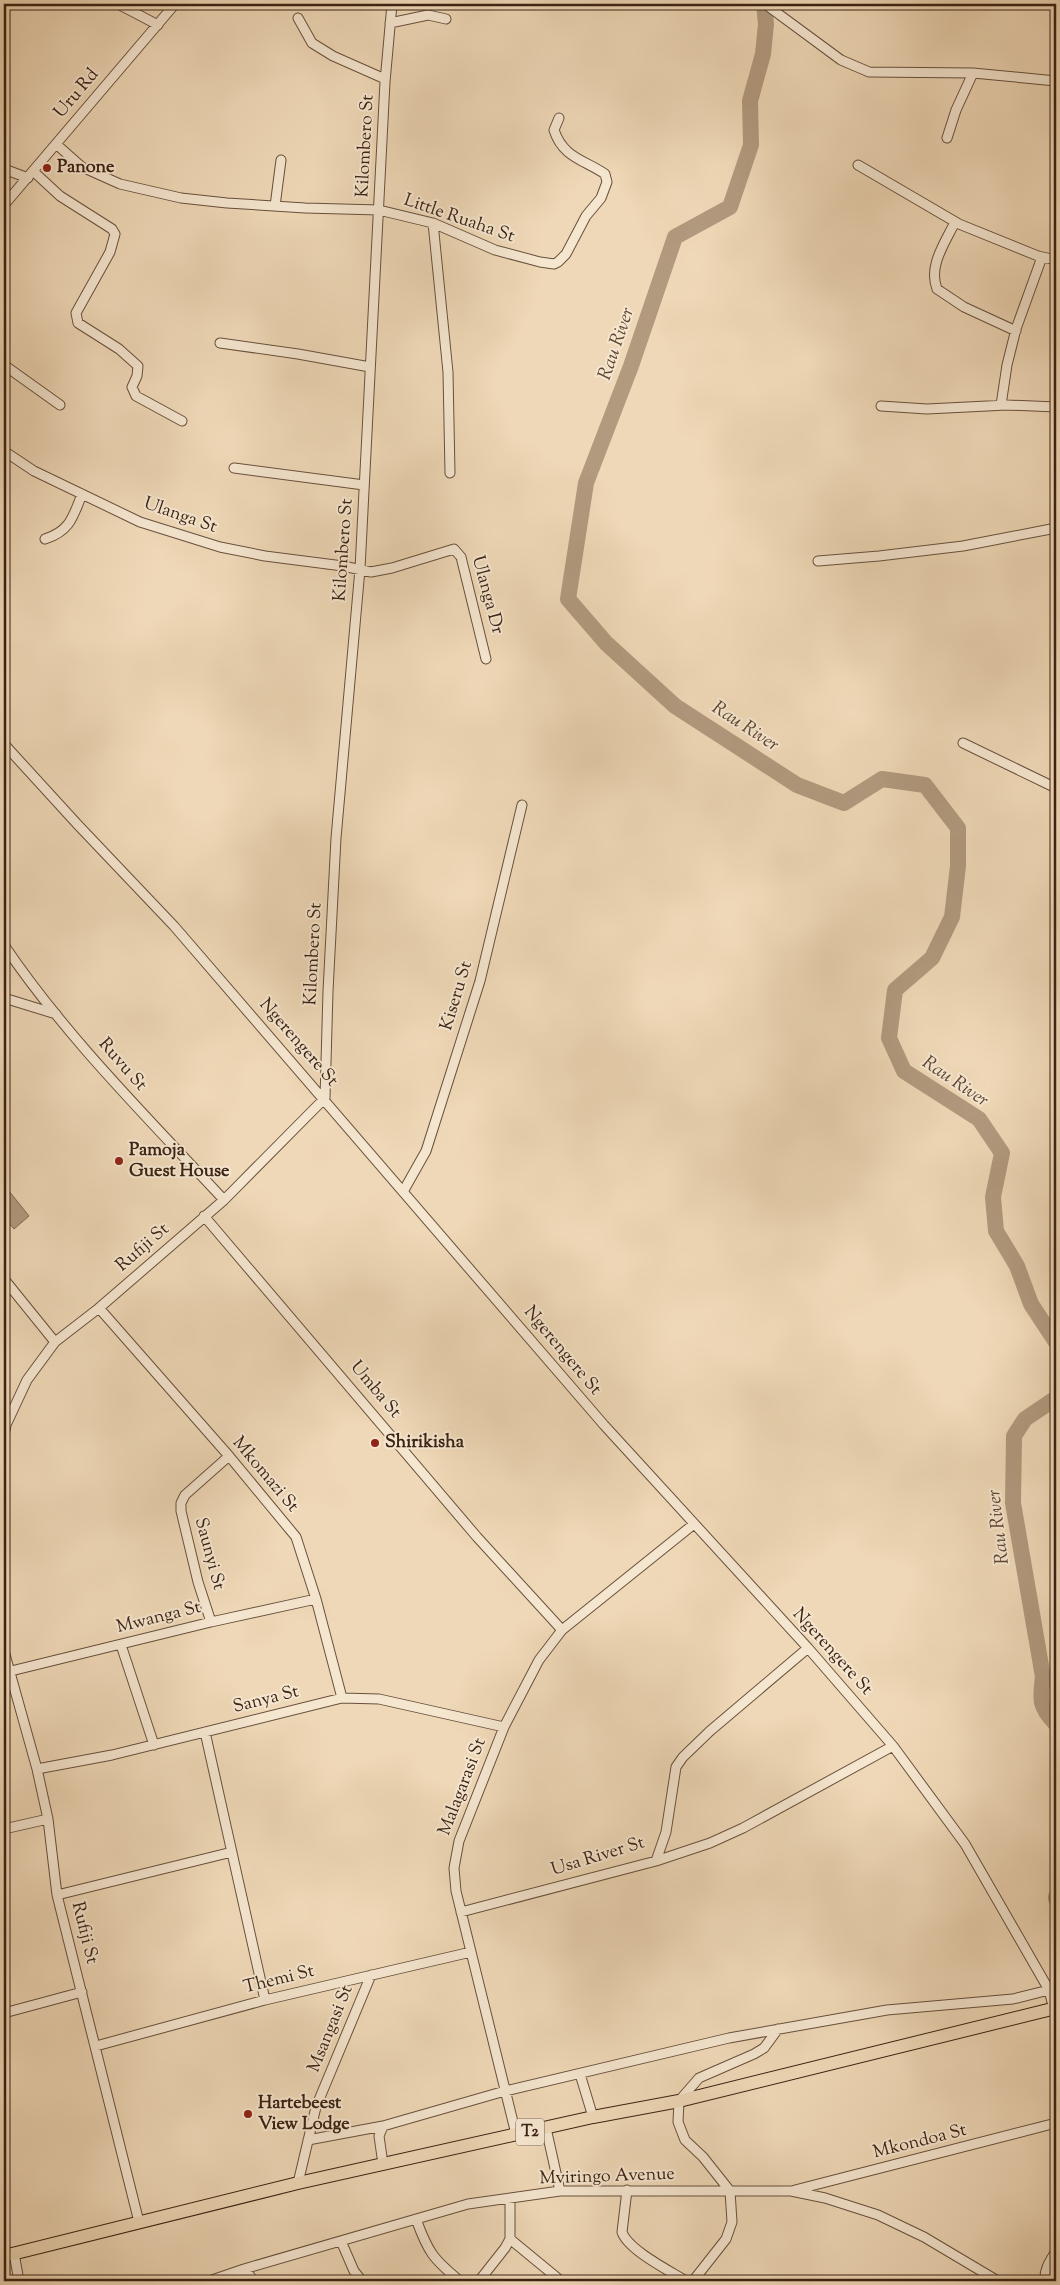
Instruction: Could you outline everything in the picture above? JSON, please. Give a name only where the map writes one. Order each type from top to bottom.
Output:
[{"type":"highway","name":"T2","points":[[9,2254],[298,2182],[679,2100],[1056,2011]]},
{"type":"street","points":[[118,4],[158,25]]},
{"type":"street","name":"Uru Rd","points":[[4,205],[175,4]]},
{"type":"street","name":"Kilombero St","points":[[325,1098],[328,991],[336,838],[360,569],[385,79],[392,4]]},
{"type":"street","points":[[765,4],[841,60],[869,72],[973,74],[1056,81]]},
{"type":"street","points":[[390,23],[428,16],[446,19]]},
{"type":"street","points":[[298,18],[309,39],[316,47],[385,79]]},
{"type":"street","points":[[947,138],[956,110],[973,74]]},
{"type":"street","name":"Little Ruaha St","points":[[56,144],[82,167],[120,184],[181,198],[305,208],[379,210],[433,224],[494,250],[540,262],[558,262],[566,254],[586,216],[601,198],[607,182],[605,174],[583,163],[561,144],[554,130],[559,118]]},
{"type":"street","points":[[274,206],[281,160]]},
{"type":"street","points":[[858,165],[955,222],[1042,257],[1056,260]]},
{"type":"street","points":[[4,169],[30,174],[114,231],[113,246],[76,313],[76,318],[81,326],[119,349],[138,366],[137,376],[132,387],[136,396],[182,421]]},
{"type":"street","points":[[955,222],[936,263],[934,279],[937,289],[964,307],[1016,331]]},
{"type":"street","points":[[433,224],[448,372],[450,473]]},
{"type":"street","points":[[1001,405],[1007,365],[1016,331],[1042,257]]},
{"type":"street","points":[[220,343],[289,352],[370,368]]},
{"type":"street","points":[[4,365],[60,405]]},
{"type":"street","points":[[881,406],[927,409],[1001,405],[1056,407]]},
{"type":"street","name":"Ulanga St","points":[[4,451],[28,468],[140,522],[195,540],[265,556],[360,569]]},
{"type":"street","points":[[234,468],[364,485]]},
{"type":"street","points":[[45,539],[55,536],[66,528],[82,494]]},
{"type":"street","points":[[818,561],[963,546],[1056,528]]},
{"type":"street","name":"Ulanga Dr","points":[[360,569],[380,571],[451,549],[458,551],[463,562],[486,659]]},
{"type":"street","points":[[963,743],[1056,788]]},
{"type":"street","name":"Ngerengere St","points":[[4,744],[78,826],[174,926],[325,1098],[604,1425],[808,1648],[893,1746],[964,1844],[1048,1990],[1056,2011]]},
{"type":"street","name":"Kiseru St","points":[[404,1190],[426,1151],[480,981],[522,805]]},
{"type":"street","name":"Ruvu St","points":[[4,945],[56,1014],[139,1109],[224,1200]]},
{"type":"street","points":[[4,998],[56,1014]]},
{"type":"street","name":"Rufiji St","points":[[4,1436],[5,1424],[27,1380],[55,1342],[99,1308],[224,1200],[325,1098]]},
{"type":"street","name":"Umba St","points":[[204,1216],[477,1537],[562,1630]]},
{"type":"street","points":[[4,1279],[55,1342]]},
{"type":"street","name":"Mkomazi St","points":[[99,1308],[229,1456],[296,1537],[316,1599],[342,1698]]},
{"type":"street","name":"Saunyi St","points":[[211,1622],[198,1582],[181,1511],[181,1503],[184,1495],[229,1456]]},
{"type":"street","name":"Malagarasi St","points":[[516,2134],[456,1891],[454,1868],[459,1841],[504,1727],[539,1660],[562,1630],[694,1524]]},
{"type":"street","name":"Mwanga St","points":[[11,1671],[211,1622],[316,1599]]},
{"type":"street","points":[[121,1645],[154,1745]]},
{"type":"street","name":"Usa River St","points":[[461,1912],[656,1861],[666,1832],[676,1767],[683,1757],[710,1731],[808,1648]]},
{"type":"street","name":"Rufiji St","points":[[4,1651],[37,1770],[48,1819],[57,1895],[139,2222]]},
{"type":"street","name":"Sanya St","points":[[37,1770],[154,1745],[342,1698],[379,1699],[504,1727]]},
{"type":"street","points":[[205,1732],[265,2000]]},
{"type":"street","points":[[656,1861],[710,1843],[743,1828],[893,1746]]},
{"type":"street","points":[[4,1828],[48,1819]]},
{"type":"street","points":[[57,1895],[232,1852]]},
{"type":"street","name":"Themi St","points":[[96,2046],[265,2000],[471,1952]]},
{"type":"street","name":"Msangasi St","points":[[298,2182],[316,2107],[371,1975]]},
{"type":"street","points":[[308,2140],[383,2126],[505,2091],[778,2029],[922,2006],[1013,1999],[1048,1990]]},
{"type":"street","points":[[4,2012],[82,1992]]},
{"type":"street","points":[[693,2281],[726,2239],[732,2222],[730,2191],[685,2140],[678,2122],[679,2100],[699,2078],[764,2048],[778,2029]]},
{"type":"street","points":[[580,2074],[593,2117]]},
{"type":"street","name":"Mkondoa St","points":[[791,2191],[1056,2123]]},
{"type":"street","points":[[382,2164],[379,2136],[383,2126]]},
{"type":"street","points":[[546,2128],[560,2191]]},
{"type":"street","points":[[627,2190],[622,2232],[624,2238],[631,2246],[686,2281]]},
{"type":"street","name":"Mviringo Avenue","points":[[209,2281],[244,2269],[468,2204],[560,2191],[627,2190],[791,2191],[825,2198],[878,2215],[924,2237],[998,2281]]},
{"type":"street","points":[[479,2281],[510,2239],[510,2199]]},
{"type":"street","points":[[416,2219],[436,2262],[460,2281]]},
{"type":"street","points":[[510,2239],[561,2281]]},
{"type":"street","points":[[341,2241],[354,2271],[362,2281]]},
{"type":"street","points":[[1045,2281],[1044,2274],[1048,2263],[1056,2251]]},
{"type":"street","points":[[9,2254],[19,2281]]},
{"type":"street","points":[[244,2269],[254,2281]]},
{"type":"shaded area","points":[[9,1191],[29,1216],[14,1229],[4,1217],[4,1195]]},
{"type":"waterway","name":"Rau River","points":[[764,4],[766,24],[763,54],[750,101],[751,145],[730,207],[675,237],[631,366],[586,483],[568,599],[606,643],[675,706],[797,785],[844,803],[882,779],[925,785],[958,828],[958,866],[952,917],[932,958],[895,990],[889,1038],[904,1071],[979,1119],[1002,1153],[993,1197],[996,1231],[1017,1266],[1031,1304],[1056,1342]]},
{"type":"waterway","name":"Rau River","points":[[1056,1398],[1025,1419],[1014,1436],[1013,1503],[1043,1677],[1042,1703],[1046,1713],[1056,1724]]},
{"type":"place","name":"Panone","points":[[47,168]]},
{"type":"place","name":"Pamoja Guest House","points":[[119,1161]]},
{"type":"place","name":"Shirikisha","points":[[375,1443]]},
{"type":"place","name":"Hartebeest View Lodge","points":[[248,2114]]}]
